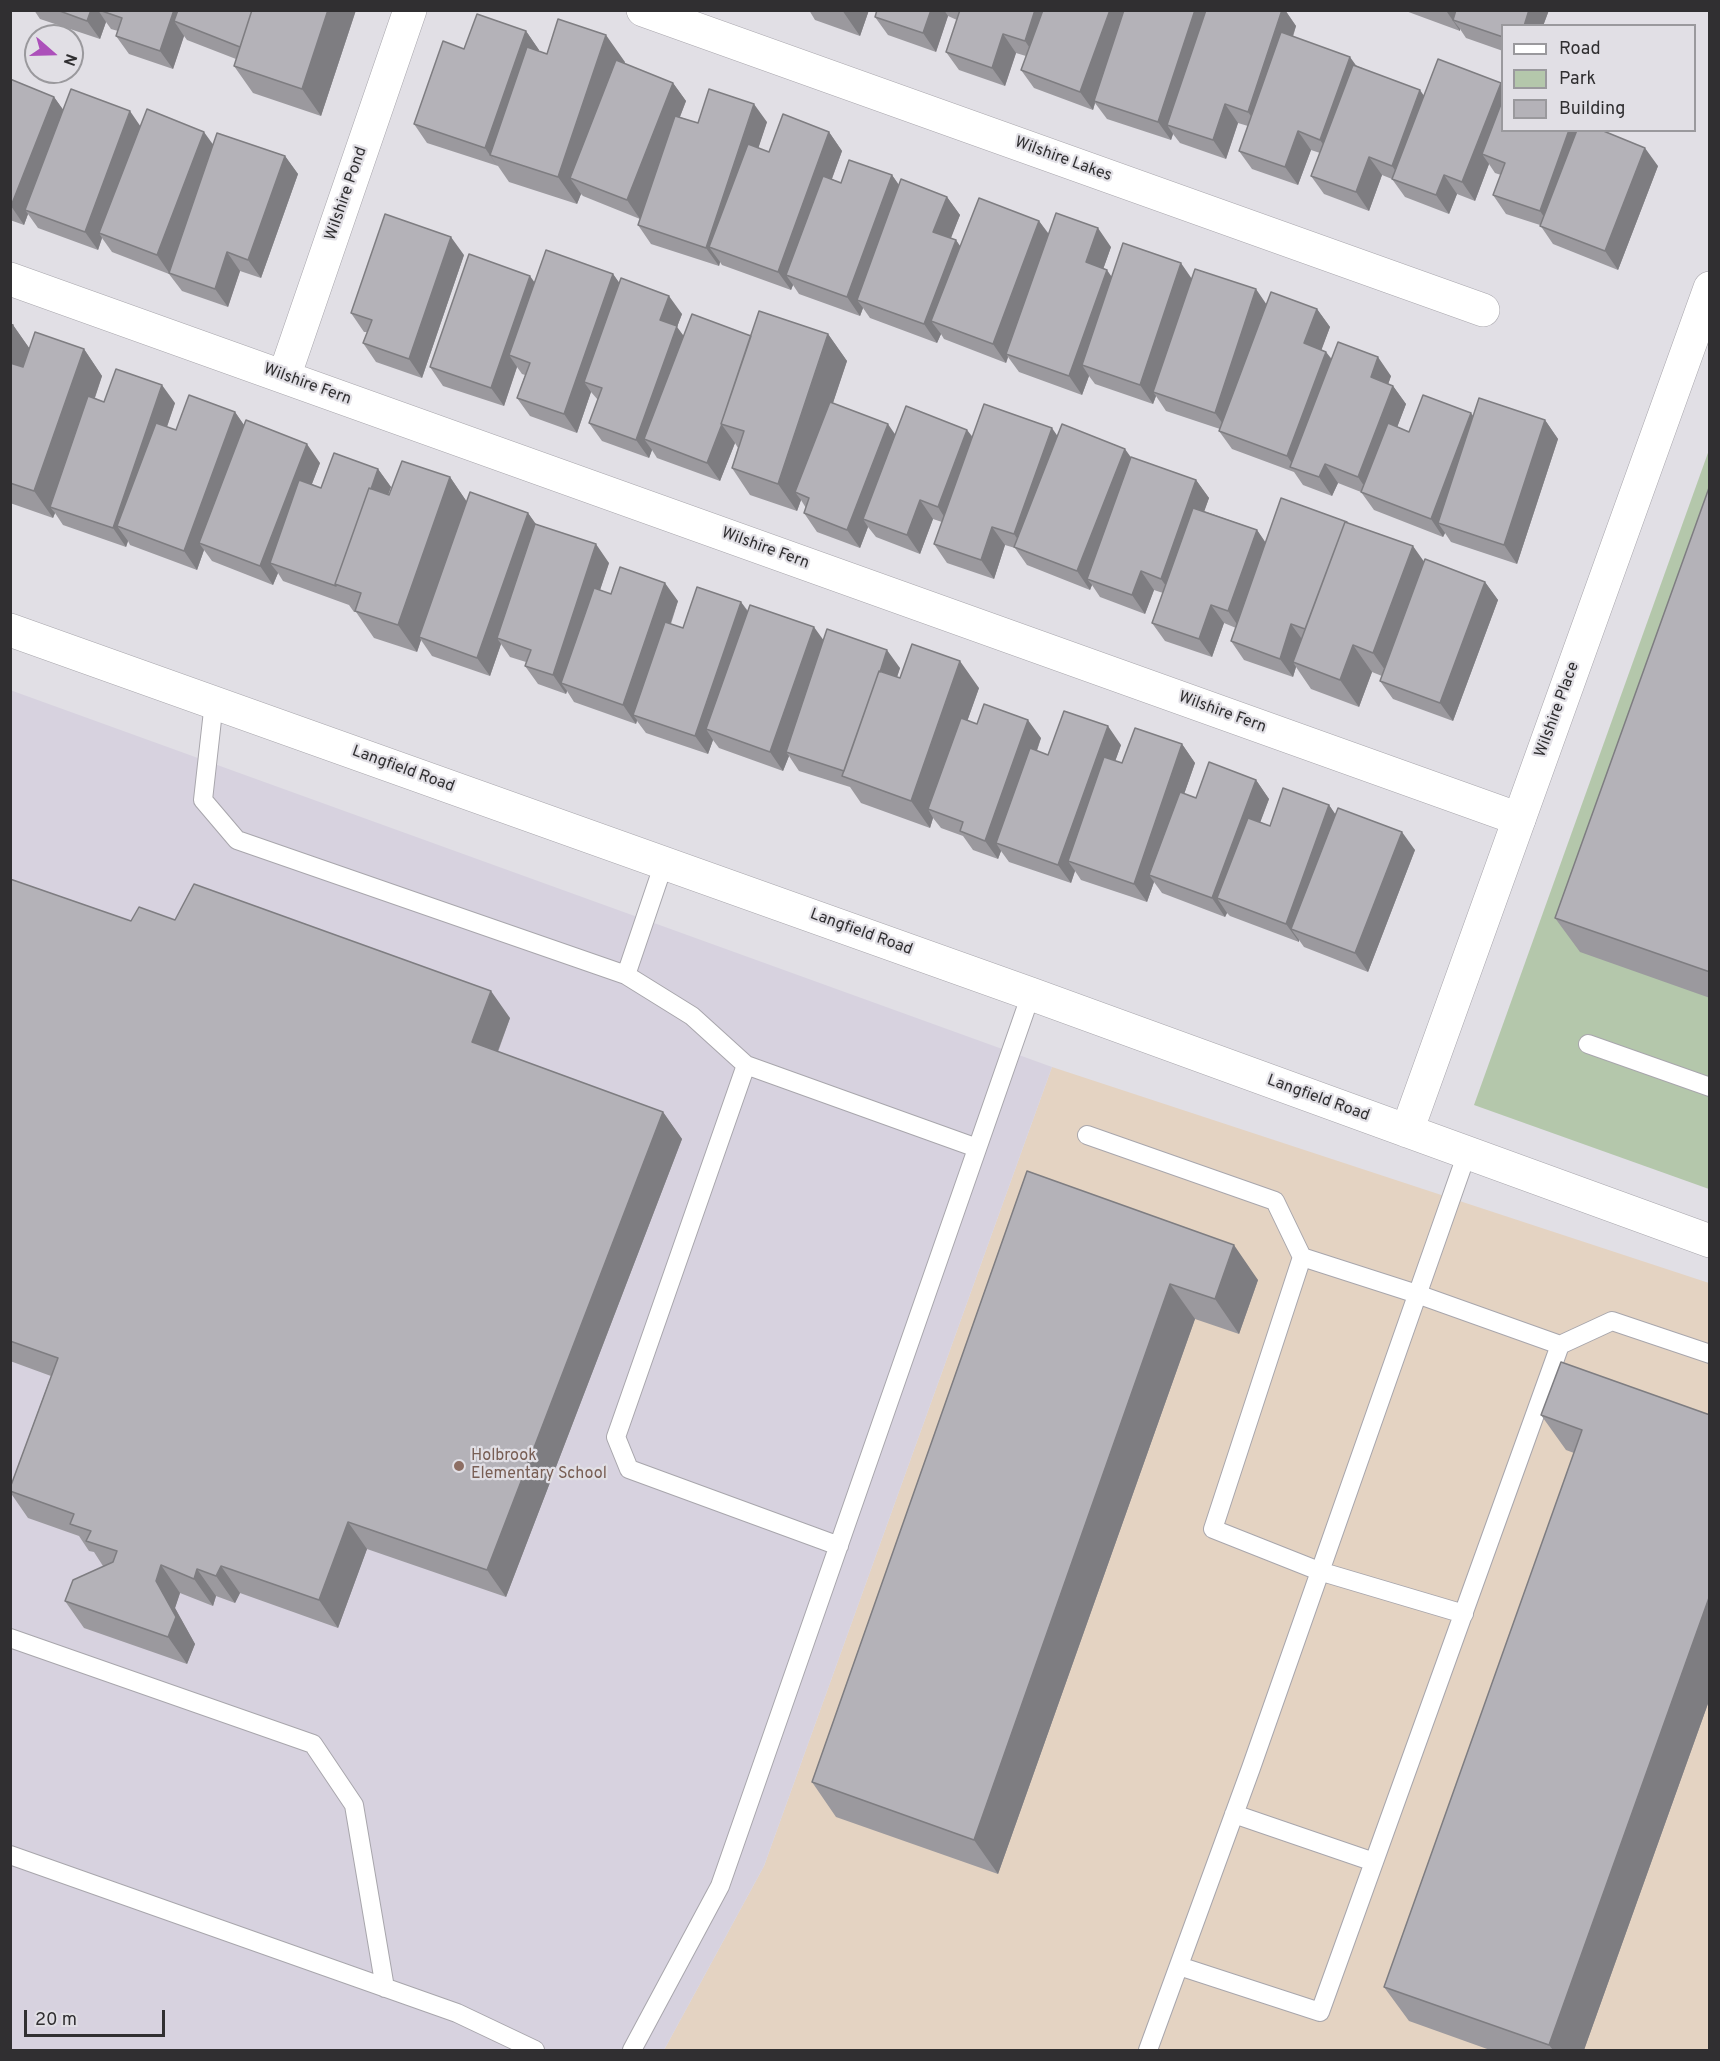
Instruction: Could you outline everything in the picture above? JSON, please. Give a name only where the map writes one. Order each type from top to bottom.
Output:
[{"type":"street","name":"Wilshire Pond","points":[[284,377],[410,10]]},
{"type":"street","name":"Wilshire Lakes","points":[[643,10],[1483,310]]},
{"type":"street","name":"Wilshire Fern","points":[[10,279],[1519,819]]},
{"type":"street","name":"Wilshire Place","points":[[1407,1131],[1710,288]]},
{"type":"street","name":"Langfield Road","points":[[10,630],[1031,994],[1710,1241]]},
{"type":"lane","points":[[214,702],[203,800],[237,840],[626,975],[692,1016],[746,1065],[977,1148]]},
{"type":"lane","points":[[626,975],[664,863]]},
{"type":"lane","points":[[632,2050],[720,1886],[1031,994]]},
{"type":"lane","points":[[1588,1044],[1710,1087]]},
{"type":"lane","points":[[746,1065],[616,1437],[629,1469],[839,1546]]},
{"type":"lane","points":[[1087,1135],[1275,1201],[1302,1257],[1213,1529],[1319,1571],[1464,1614]]},
{"type":"lane","points":[[1148,2050],[1234,1814],[1467,1153]]},
{"type":"lane","points":[[1302,1257],[1417,1294],[1560,1345]]},
{"type":"lane","points":[[1179,1966],[1320,2012],[1560,1345],[1612,1320],[1710,1354]]},
{"type":"lane","points":[[10,1638],[313,1744],[354,1805],[385,1988]]},
{"type":"lane","points":[[1234,1814],[1374,1862]]},
{"type":"lane","points":[[10,1856],[457,2013],[535,2050]]},
{"type":"shaded area","name":"Holbrook Elementary School","points":[[10,690],[1052,1067],[764,1866],[664,2050],[11,2050]]},
{"type":"shaded area","points":[[1052,1067],[1709,1283],[1709,2050],[664,2050],[764,1866]]},
{"type":"green space","points":[[1709,450],[1709,1189],[1474,1105]]},
{"type":"building","points":[[57,10],[91,10],[87,21]]},
{"type":"building","points":[[99,10],[174,10],[160,51],[116,36],[122,18]]},
{"type":"building","points":[[178,10],[252,10],[240,47],[174,21]]},
{"type":"building","points":[[252,10],[328,10],[302,89],[234,66]]},
{"type":"building","points":[[877,10],[931,10],[923,33],[875,17]]},
{"type":"building","points":[[960,10],[1035,10],[1025,41],[1003,34],[992,68],[946,52]]},
{"type":"building","points":[[1043,10],[1110,10],[1080,92],[1021,70]]},
{"type":"building","points":[[1124,10],[1195,10],[1158,122],[1094,101]]},
{"type":"building","points":[[1206,10],[1282,10],[1248,112],[1225,104],[1213,140],[1167,125]]},
{"type":"building","points":[[1456,10],[1529,10],[1525,24],[1501,24],[1501,36],[1453,20]]},
{"type":"building","points":[[477,14],[526,31],[485,148],[414,124],[443,41],[464,49]]},
{"type":"building","points":[[558,19],[606,35],[558,177],[490,155],[527,47],[547,54]]},
{"type":"building","points":[[1281,32],[1350,57],[1320,140],[1298,131],[1285,167],[1239,151]]},
{"type":"building","points":[[1438,59],[1501,83],[1462,182],[1444,175],[1436,195],[1392,179]]},
{"type":"building","points":[[616,60],[673,83],[627,200],[570,178]]},
{"type":"building","points":[[1353,65],[1420,90],[1392,166],[1369,157],[1356,192],[1311,176]]},
{"type":"building","points":[[10,79],[54,97],[11,206],[10,206]]},
{"type":"building","points":[[71,89],[130,111],[85,232],[25,210]]},
{"type":"building","points":[[709,89],[754,104],[706,248],[638,225],[675,116],[698,123]]},
{"type":"building","points":[[1501,104],[1501,132],[1568,132],[1540,211],[1493,195],[1505,163],[1482,154]]},
{"type":"building","points":[[147,109],[204,132],[157,255],[99,233]]},
{"type":"building","points":[[783,114],[829,132],[778,272],[709,247],[748,144],[769,152]]},
{"type":"building","points":[[1576,132],[1606,132],[1645,148],[1605,251],[1540,226]]},
{"type":"building","points":[[217,133],[285,156],[248,260],[227,252],[215,289],[169,273]]},
{"type":"building","points":[[849,160],[892,175],[847,297],[786,275],[823,176],[841,183]]},
{"type":"building","points":[[901,179],[947,197],[933,232],[956,240],[924,324],[857,300]]},
{"type":"building","points":[[979,198],[1039,221],[993,344],[931,321]]},
{"type":"building","points":[[1056,213],[1098,228],[1086,262],[1107,270],[1069,376],[1006,354]]},
{"type":"building","points":[[385,214],[451,237],[409,359],[363,343],[372,320],[351,313]]},
{"type":"building","points":[[1123,243],[1181,263],[1140,385],[1082,365]]},
{"type":"building","points":[[546,250],[613,274],[564,414],[517,398],[530,363],[509,355]]},
{"type":"building","points":[[469,254],[530,276],[491,388],[430,367]]},
{"type":"building","points":[[1195,269],[1256,289],[1215,413],[1153,392]]},
{"type":"building","points":[[621,278],[669,296],[660,320],[677,326],[636,440],[589,423],[602,388],[584,382]]},
{"type":"building","points":[[1271,292],[1317,309],[1304,343],[1326,352],[1287,456],[1219,431]]},
{"type":"building","points":[[759,311],[828,334],[778,484],[732,468],[744,431],[721,424]]},
{"type":"building","points":[[692,314],[751,336],[707,463],[644,439]]},
{"type":"building","points":[[35,332],[84,349],[34,491],[10,483],[10,363],[23,367]]},
{"type":"building","points":[[1338,342],[1378,357],[1371,377],[1393,386],[1358,477],[1325,464],[1319,477],[1290,467]]},
{"type":"building","points":[[116,369],[162,385],[113,528],[50,507],[88,396],[104,402]]},
{"type":"building","points":[[189,395],[235,412],[184,551],[117,526],[156,423],[176,430]]},
{"type":"building","points":[[1423,395],[1471,413],[1431,519],[1361,492],[1388,423],[1409,432]]},
{"type":"building","points":[[1479,398],[1545,420],[1504,545],[1438,523]]},
{"type":"building","points":[[830,402],[888,424],[847,530],[804,513],[809,498],[795,492]]},
{"type":"building","points":[[984,404],[1052,428],[1014,534],[992,527],[981,560],[934,544]]},
{"type":"building","points":[[906,406],[967,430],[938,507],[920,500],[907,535],[863,519]]},
{"type":"building","points":[[246,420],[307,444],[260,566],[199,543]]},
{"type":"building","points":[[1062,424],[1125,449],[1077,571],[1014,547]]},
{"type":"building","points":[[334,453],[378,469],[371,489],[369,488],[336,586],[270,563],[299,480],[321,488]]},
{"type":"building","points":[[1131,457],[1196,480],[1161,579],[1141,571],[1132,595],[1087,579]]},
{"type":"building","points":[[402,461],[450,477],[398,625],[355,611],[361,593],[335,584],[369,488],[389,495]]},
{"type":"building","points":[[1710,485],[1710,972],[1555,918]]},
{"type":"building","points":[[470,492],[528,513],[477,658],[419,637]]},
{"type":"building","points":[[1281,498],[1347,522],[1345,522],[1305,629],[1291,624],[1280,659],[1231,641]]},
{"type":"building","points":[[1193,508],[1257,530],[1228,611],[1211,605],[1199,639],[1152,623]]},
{"type":"building","points":[[1345,522],[1413,546],[1373,653],[1353,645],[1340,680],[1293,662]]},
{"type":"building","points":[[535,524],[596,544],[553,675],[525,666],[531,650],[497,638]]},
{"type":"building","points":[[1425,559],[1485,582],[1440,703],[1380,681]]},
{"type":"building","points":[[620,567],[665,583],[623,705],[561,683],[594,588],[611,594]]},
{"type":"building","points":[[697,587],[741,602],[695,736],[633,715],[665,622],[683,628]]},
{"type":"building","points":[[750,605],[814,627],[770,752],[706,729]]},
{"type":"building","points":[[827,629],[887,650],[844,771],[786,752]]},
{"type":"building","points":[[912,644],[960,661],[911,801],[842,776],[879,671],[900,678]]},
{"type":"building","points":[[984,704],[1028,720],[985,841],[960,831],[963,822],[928,809],[961,718],[977,724]]},
{"type":"building","points":[[1064,711],[1108,726],[1058,865],[996,843],[1030,748],[1048,755]]},
{"type":"building","points":[[1135,728],[1182,744],[1134,884],[1068,861],[1104,757],[1122,763]]},
{"type":"building","points":[[1209,762],[1256,780],[1212,898],[1149,875],[1180,792],[1196,798]]},
{"type":"building","points":[[1283,788],[1329,805],[1286,924],[1217,898],[1248,818],[1270,826]]},
{"type":"building","points":[[1338,808],[1402,832],[1355,953],[1291,929]]},
{"type":"building","points":[[10,879],[131,921],[139,907],[175,920],[194,884],[491,991],[472,1042],[663,1112],[487,1570],[348,1522],[319,1600],[221,1566],[216,1576],[197,1569],[194,1579],[161,1565],[156,1581],[176,1617],[168,1637],[65,1601],[73,1580],[113,1562],[117,1551],[86,1541],[91,1531],[70,1524],[74,1514],[10,1491],[58,1358],[10,1341]]},
{"type":"building","points":[[1027,1171],[1234,1245],[1215,1299],[1170,1284],[974,1840],[812,1782]]},
{"type":"building","points":[[1561,1362],[1710,1415],[1710,1595],[1549,2045],[1384,1987],[1582,1430],[1541,1415]]},
{"type":"place","name":"Holbrook Elementary School","points":[[459,1466]]}]
